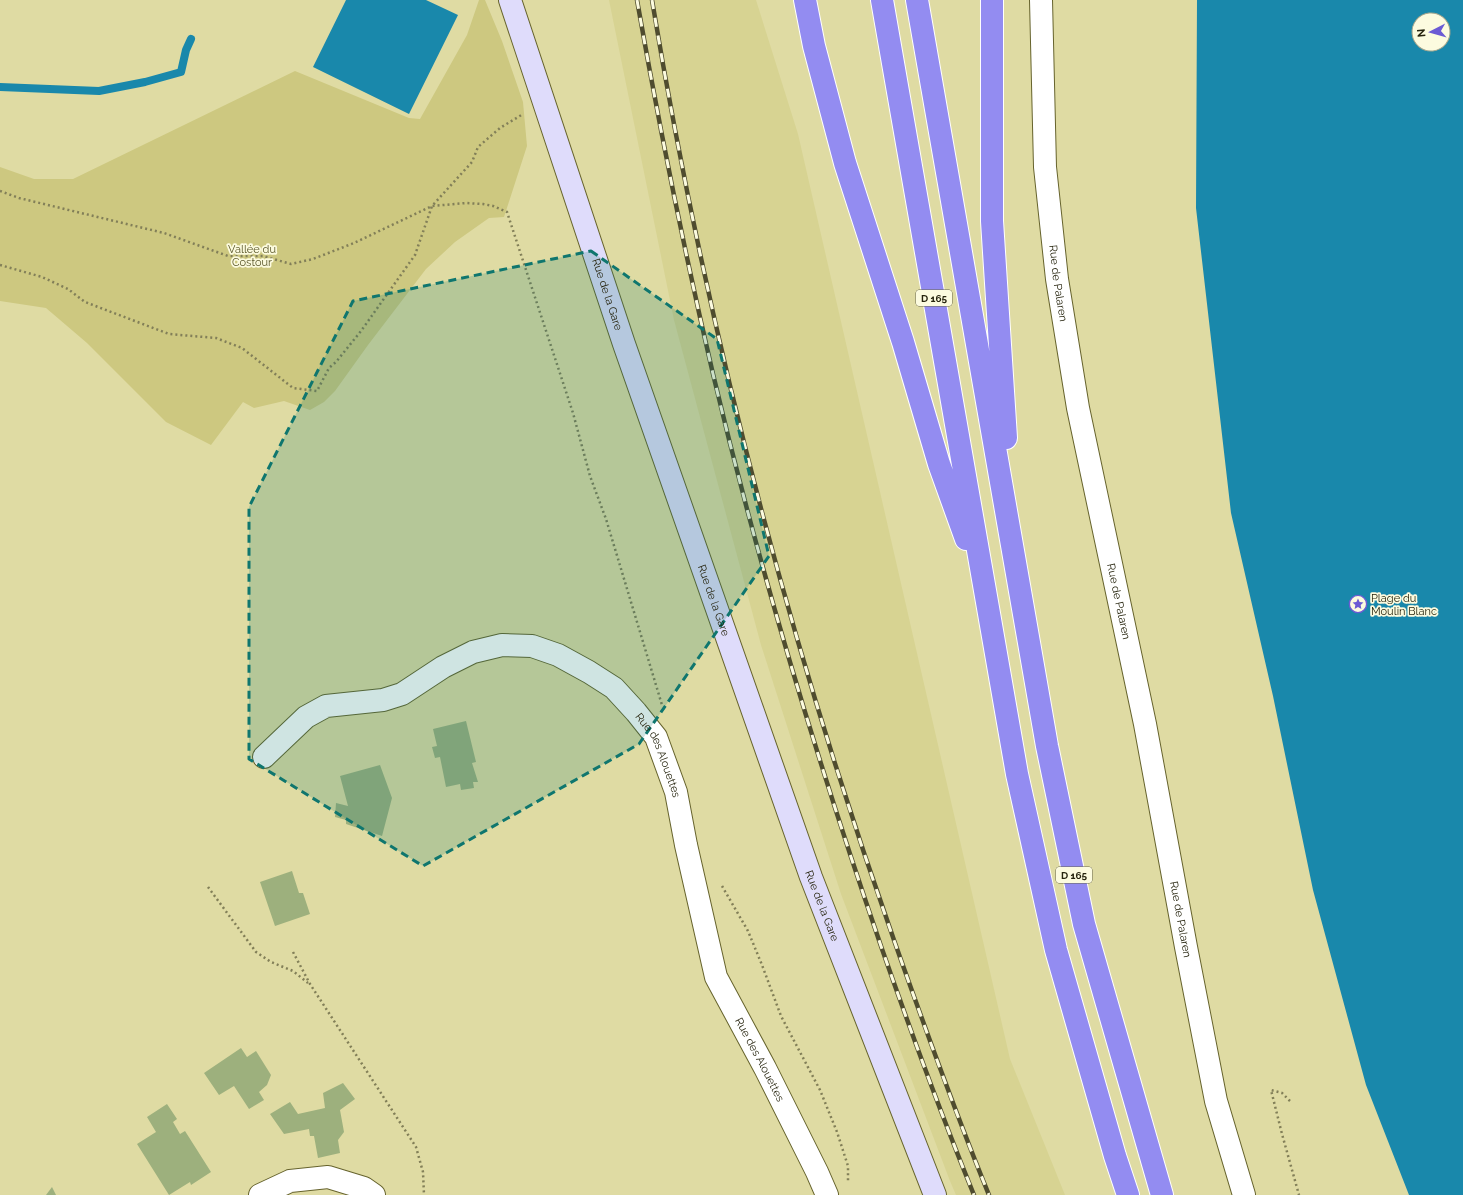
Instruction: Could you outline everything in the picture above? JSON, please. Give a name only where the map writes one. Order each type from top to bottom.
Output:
[{"type":"highway","points":[[805,0],[814,46],[845,163],[903,342],[939,464],[986,597]]},
{"type":"highway","name":"D 165","points":[[882,0],[1017,774],[1056,950],[1115,1156],[1128,1195]]},
{"type":"highway","name":"D 165","points":[[917,0],[1047,746],[1084,924],[1162,1195]]},
{"type":"highway","points":[[992,0],[992,221],[1013,549]]},
{"type":"main road","name":"Rue de la Gare","points":[[510,0],[624,344],[808,869],[936,1195]]},
{"type":"street","name":"Rue de Palaren","points":[[1041,0],[1045,167],[1057,279],[1078,408],[1145,724],[1216,1101],[1244,1195]]},
{"type":"street","name":"Rue des Alouettes","points":[[264,757],[306,718],[326,706],[382,700],[402,694],[443,667],[473,652],[502,645],[532,646],[558,655],[614,688],[656,737],[676,792],[688,858],[716,977],[765,1068],[827,1195]]},
{"type":"street","points":[[260,1195],[290,1181],[328,1177],[364,1188],[374,1195]]},
{"type":"path","points":[[0,265],[42,277],[68,289],[85,302],[169,334],[216,338],[242,348],[293,388],[317,391],[329,368],[336,362],[360,331],[415,255],[432,206],[472,162],[478,147],[500,128],[525,112]]},
{"type":"path","points":[[0,191],[18,198],[164,233],[228,256],[263,256],[291,264],[313,259],[432,206],[466,203],[482,204],[493,206],[507,212],[570,406],[590,476],[606,519],[662,702],[662,720],[656,737]]},
{"type":"path","points":[[720,883],[748,931],[781,1016],[820,1090],[837,1132],[848,1166],[848,1186]]},
{"type":"path","points":[[208,887],[256,952],[271,962],[293,971],[310,984]]},
{"type":"path","points":[[293,952],[310,984],[416,1147],[423,1172],[424,1195]]},
{"type":"path","points":[[1290,1101],[1282,1093],[1271,1090],[1299,1195]]},
{"type":"highlighted area","points":[[591,251],[717,339],[769,556],[639,744],[423,866],[249,759],[249,507],[353,301]]},
{"type":"shaded area","points":[[609,0],[756,0],[798,134],[1010,1059],[1065,1195],[956,1195],[950,1181],[841,894],[761,645],[674,320]]},
{"type":"green space","name":"Vallée du Costour","points":[[479,0],[485,0],[502,41],[523,102],[527,146],[504,217],[489,218],[455,242],[426,269],[335,391],[324,402],[310,410],[284,401],[254,408],[243,402],[211,445],[166,422],[87,343],[46,308],[0,301],[0,167],[34,179],[73,179],[295,71],[409,118],[420,119],[467,35]]},
{"type":"water","points":[[346,0],[426,0],[458,15],[409,114],[313,67]]},
{"type":"water","name":"Plage du Moulin Blanc","points":[[1197,0],[1463,0],[1463,1195],[1409,1195],[1366,1085],[1313,890],[1273,696],[1231,513],[1196,208]]},
{"type":"building","points":[[466,721],[476,762],[472,763],[478,782],[473,782],[474,788],[461,790],[460,784],[446,787],[440,757],[435,758],[432,747],[437,746],[433,729]]},
{"type":"building","points":[[380,765],[392,798],[382,836],[346,824],[346,820],[335,817],[336,803],[348,806],[340,776]]},
{"type":"building","points":[[292,871],[299,893],[303,893],[310,914],[275,926],[260,882]]},
{"type":"building","points":[[241,1048],[247,1057],[256,1051],[271,1075],[267,1085],[259,1092],[264,1100],[249,1109],[234,1086],[219,1095],[204,1073]]},
{"type":"building","points":[[343,1083],[355,1099],[340,1110],[344,1132],[338,1140],[340,1153],[318,1158],[314,1136],[310,1136],[309,1129],[284,1134],[270,1114],[290,1102],[298,1114],[325,1108],[323,1093]]},
{"type":"building","points":[[167,1104],[177,1119],[173,1122],[180,1134],[185,1131],[211,1172],[191,1185],[190,1182],[169,1195],[137,1144],[156,1132],[147,1117]]},
{"type":"building","points":[[52,1187],[56,1195],[46,1195]]},
{"type":"waterway","points":[[0,87],[99,91],[145,82],[181,72],[186,50],[191,39]]},
{"type":"railway","points":[[637,0],[672,187],[702,327],[731,447],[790,663],[835,807],[882,949],[926,1073],[974,1195]]},
{"type":"railway","points":[[652,0],[673,120],[697,240],[753,477],[785,595],[819,712],[895,943],[964,1133],[989,1195]]},
{"type":"place","name":"Plage du Moulin Blanc","points":[[1358,604]]}]
